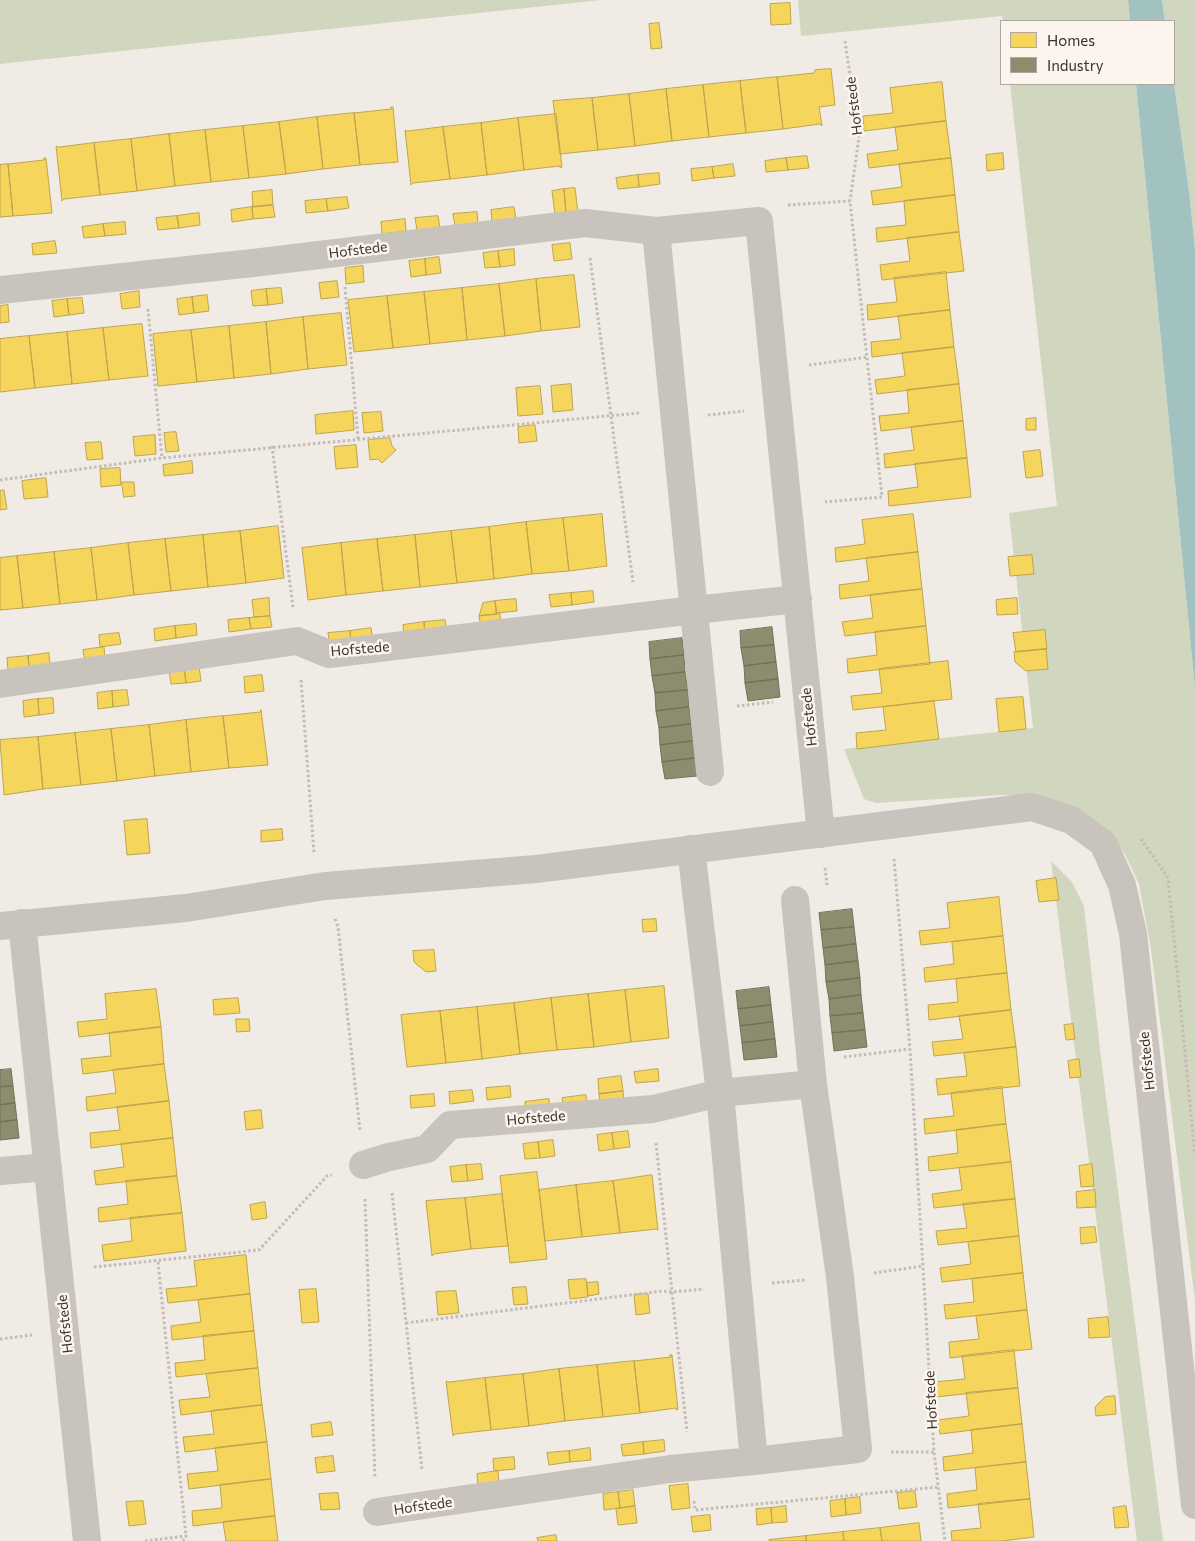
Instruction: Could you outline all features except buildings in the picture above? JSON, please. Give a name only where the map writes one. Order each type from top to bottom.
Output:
[{"type":"street","name":"Hofstede","points":[[0,290],[585,223],[656,231],[759,221],[821,834]]},
{"type":"street","points":[[656,231],[710,772]]},
{"type":"street","name":"Hofstede","points":[[298,641],[329,654],[798,599]]},
{"type":"street","points":[[0,684],[298,641]]},
{"type":"street","name":"Hofstede","points":[[88,1541],[48,1167],[11,925],[186,908],[326,886],[536,869],[1032,807],[1071,820],[1103,843],[1122,885],[1133,934],[1195,1505]]},
{"type":"street","points":[[691,849],[720,1093],[754,1461]]},
{"type":"street","points":[[795,900],[812,1072],[840,1277],[858,1449]]},
{"type":"street","name":"Hofstede","points":[[376,1161],[427,1149],[450,1125],[653,1109],[812,1072]]},
{"type":"street","points":[[0,1171],[48,1167]]},
{"type":"street","name":"Hofstede","points":[[377,1512],[670,1470],[858,1449]]},
{"type":"path","name":"Hofstede","points":[[825,502],[882,497],[850,201],[859,137],[845,41]]},
{"type":"path","points":[[759,221],[786,205],[850,201]]},
{"type":"path","points":[[585,223],[638,618]]},
{"type":"path","points":[[342,252],[358,439]]},
{"type":"path","points":[[144,274],[162,458]]},
{"type":"path","points":[[774,369],[868,358]]},
{"type":"path","points":[[0,480],[162,458],[272,446],[610,415],[675,414],[778,407]]},
{"type":"path","points":[[272,446],[298,641],[315,859],[326,886]]},
{"type":"path","points":[[704,710],[808,699]]},
{"type":"path","name":"Hofstede","points":[[891,824],[910,1049],[934,1452],[945,1541]]},
{"type":"path","name":"Hofstede","points":[[326,886],[338,927],[376,1161],[377,1512]]},
{"type":"path","points":[[812,1072],[910,1049]]},
{"type":"path","points":[[59,1270],[158,1262],[259,1250],[327,1176],[376,1161],[406,1323],[426,1505]]},
{"type":"path","points":[[158,1262],[186,1536],[183,1541]]},
{"type":"path","points":[[406,1323],[662,1291],[693,1290]]},
{"type":"path","points":[[858,1449],[934,1452]]},
{"type":"path","points":[[145,1541],[186,1536]]},
{"type":"green space","points":[[0,0],[601,0],[0,64]]},
{"type":"green space","points":[[798,0],[1128,0],[1130,20],[1003,20],[1002,16],[801,36]]},
{"type":"green space","points":[[1162,0],[1195,0],[1195,249],[1174,85],[1175,20],[1165,20]]},
{"type":"green space","points":[[1010,85],[1136,85],[1195,688],[1195,1301],[1151,949],[1139,884],[1125,854],[1106,830],[1081,810],[1030,797],[1002,795],[876,803],[864,799],[844,749],[1033,728],[1009,513],[1057,506]]},
{"type":"green space","points":[[1051,861],[1072,882],[1084,906],[1101,1058],[1163,1541],[1137,1541]]},
{"type":"water","points":[[1128,0],[1162,0],[1165,20],[1130,20]]},
{"type":"water","points":[[1136,85],[1174,85],[1195,249],[1195,688]]}]
